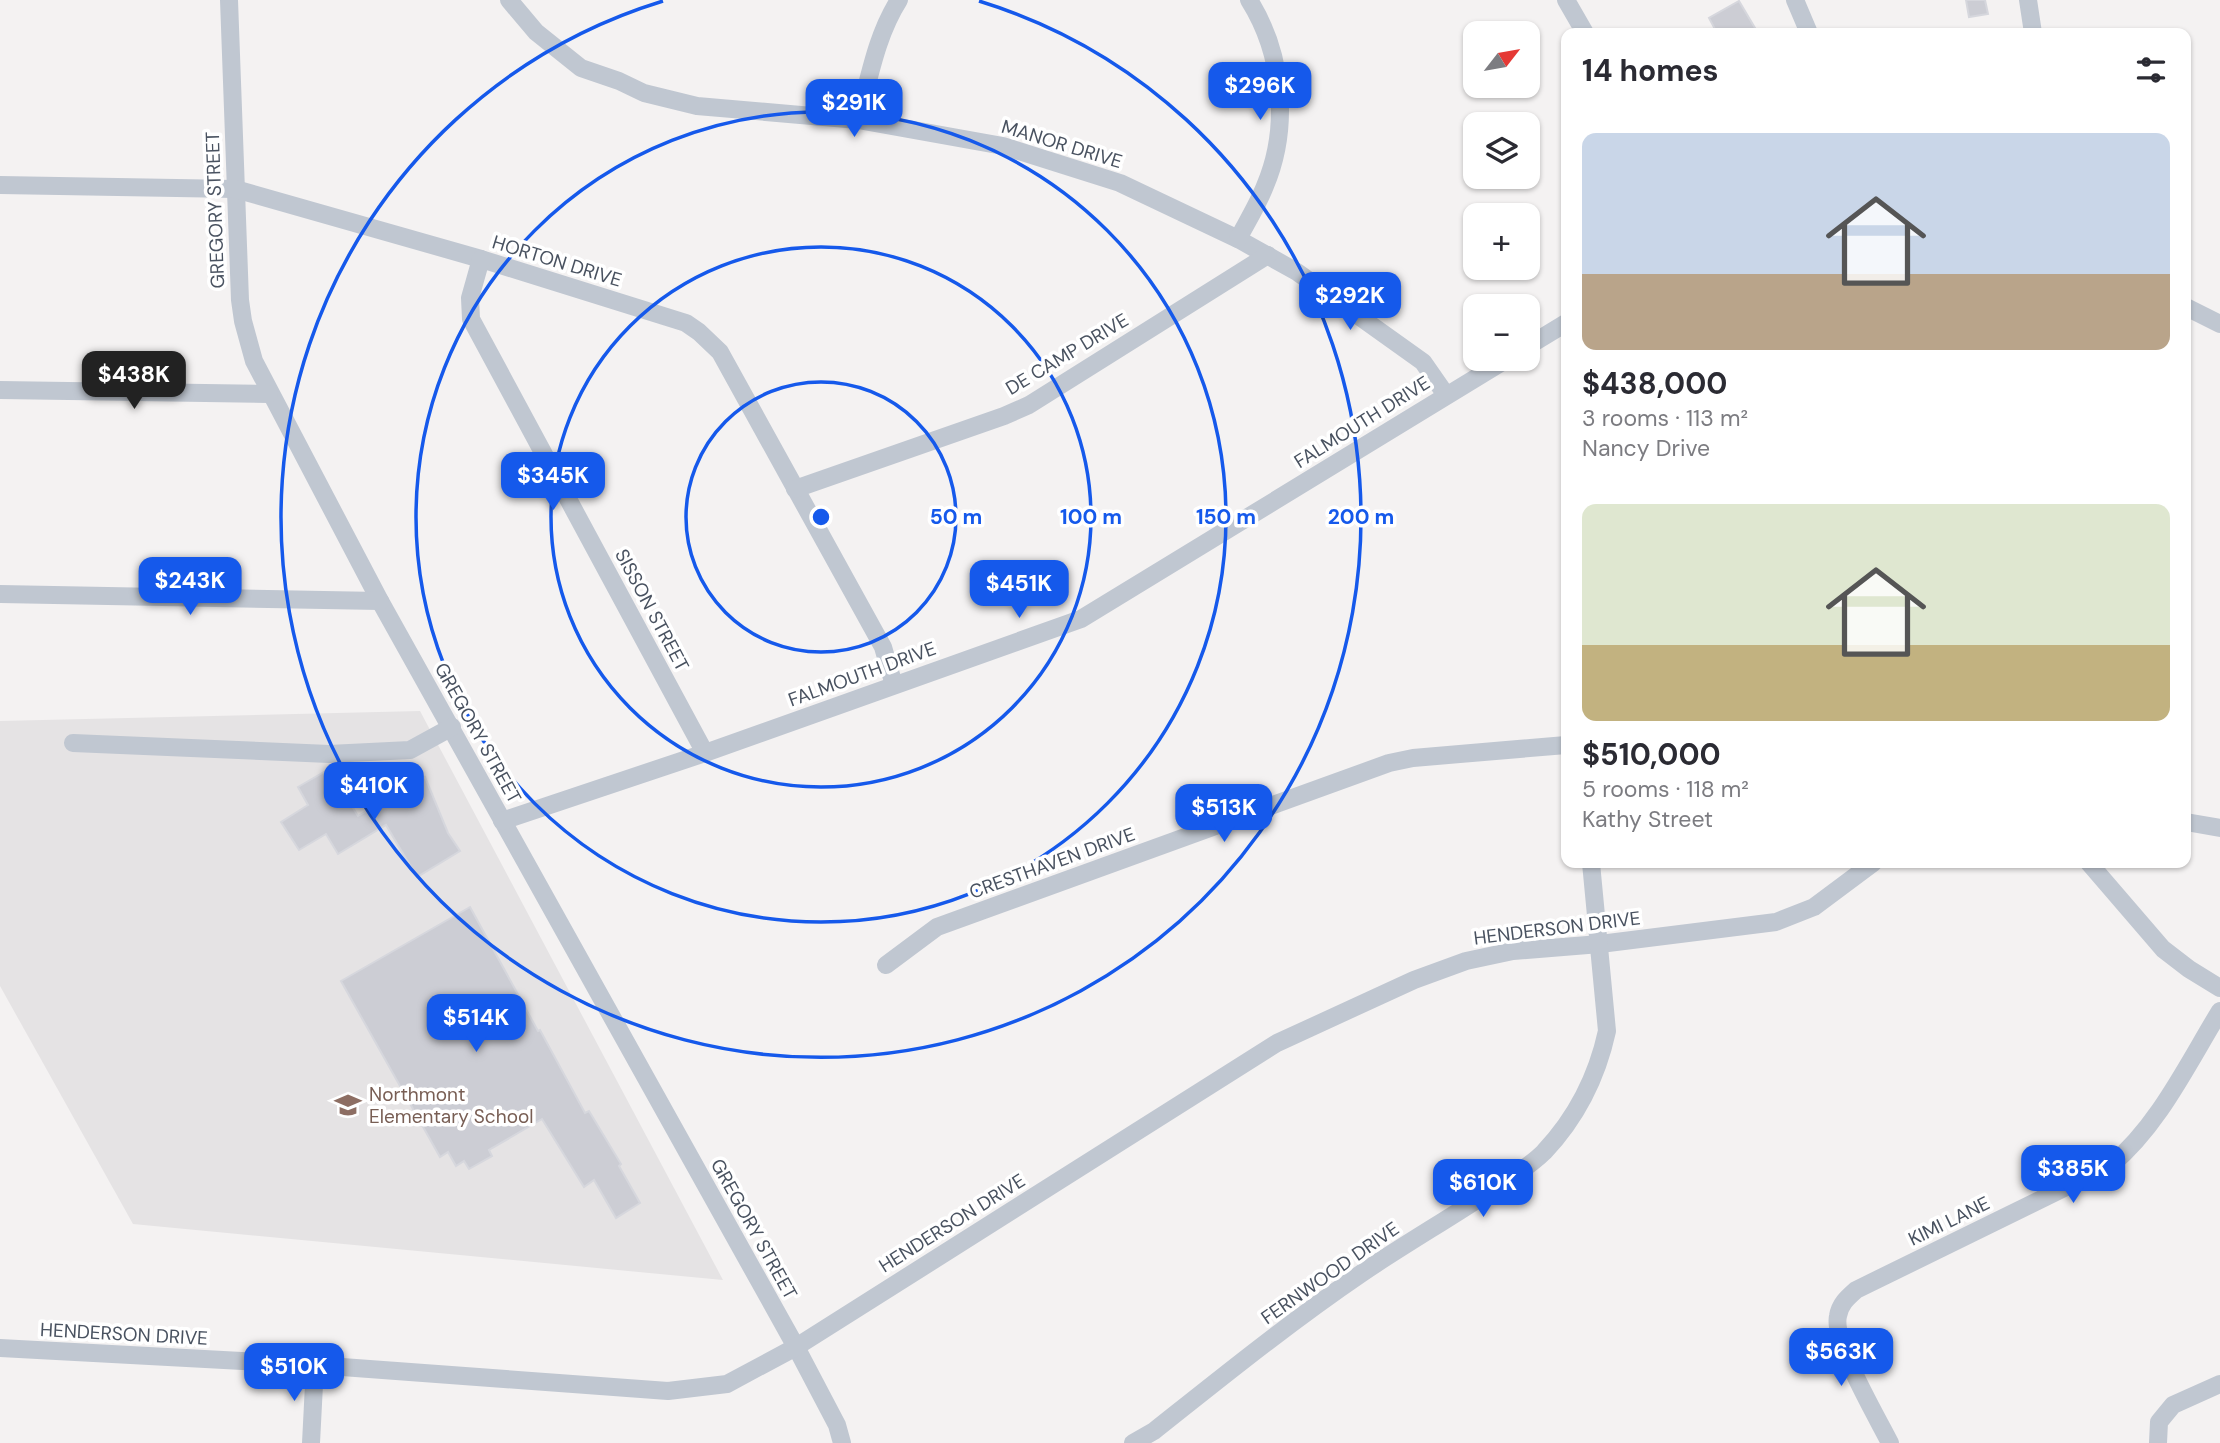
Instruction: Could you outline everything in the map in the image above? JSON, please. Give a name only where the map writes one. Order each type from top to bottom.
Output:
[{"type":"street","name":"GREGORY STREET","points":[[229,0],[235,189],[243,321],[254,361],[380,601],[796,1347],[836,1425],[842,1443]]},
{"type":"street","name":"MANOR DRIVE","points":[[509,0],[536,33],[574,64],[644,93],[697,106],[858,120],[1003,146],[1120,183],[1238,239],[1334,297],[1423,362],[1446,395]]},
{"type":"street","points":[[858,120],[878,46],[899,0]]},
{"type":"street","points":[[1238,239],[1265,187],[1275,154],[1280,120],[1278,74],[1265,30],[1249,0]]},
{"type":"street","points":[[1566,0],[1582,28]]},
{"type":"street","points":[[1795,0],[1807,28]]},
{"type":"street","points":[[2028,0],[2032,28]]},
{"type":"street","name":"HORTON DRIVE","points":[[0,185],[235,189],[481,259],[686,323],[699,331],[720,352],[883,647],[894,685]]},
{"type":"street","name":"DE CAMP DRIVE","points":[[795,489],[1029,405],[1268,255]]},
{"type":"street","name":"SISSON STREET","points":[[481,259],[470,298],[471,319],[705,753]]},
{"type":"street","points":[[2191,310],[2220,324]]},
{"type":"street","points":[[1540,339],[1561,326]]},
{"type":"street","name":"FALMOUTH DRIVE","points":[[502,821],[705,753],[1081,619],[1487,371]]},
{"type":"street","points":[[0,390],[270,394]]},
{"type":"street","points":[[0,594],[380,601]]},
{"type":"street","points":[[73,743],[329,754],[410,750],[452,727]]},
{"type":"street","name":"CRESTHAVEN DRIVE","points":[[886,965],[937,927],[1389,763],[1413,758],[1561,745]]},
{"type":"street","points":[[2191,823],[2220,828]]},
{"type":"street","name":"FERNWOOD DRIVE","points":[[1133,1443],[1154,1431],[1363,1272],[1454,1216],[1528,1165],[1546,1149],[1587,1092],[1603,1052],[1607,1031],[1592,868]]},
{"type":"street","name":"HENDERSON DRIVE","points":[[0,1348],[315,1365],[667,1391],[727,1384],[796,1347],[1277,1043],[1414,980],[1466,961],[1513,951],[1600,944],[1776,922],[1814,907],[1866,868]]},
{"type":"street","points":[[2093,868],[2163,949],[2220,988]]},
{"type":"street","name":"KIMI LANE","points":[[1890,1443],[1842,1345],[1837,1319],[1842,1303],[1856,1290],[2111,1165],[2131,1149],[2158,1112],[2220,1011]]},
{"type":"street","points":[[311,1443],[315,1365]]},
{"type":"street","points":[[2158,1443],[2159,1422],[2173,1405],[2220,1384]]},
{"type":"shaded area","name":"Northmont Elementary School","points":[[420,711],[723,1280],[133,1224],[0,986],[0,721]]},
{"type":"building","points":[[1966,0],[1985,0],[1988,14],[1969,17]]},
{"type":"building","points":[[1739,1],[1755,28],[1714,28],[1709,18]]},
{"type":"building","points":[[329,769],[358,816],[425,777],[448,833],[460,851],[417,877],[386,825],[338,854],[326,834],[299,850],[281,822],[308,805],[298,787]]},
{"type":"building","points":[[470,907],[585,1113],[589,1111],[621,1164],[619,1166],[640,1203],[616,1218],[594,1180],[584,1187],[542,1119],[489,1150],[492,1156],[469,1169],[464,1161],[456,1166],[448,1152],[440,1157],[341,981]]},
{"type":"place","name":"Northmont Elementary School","points":[[348,1105]]}]
